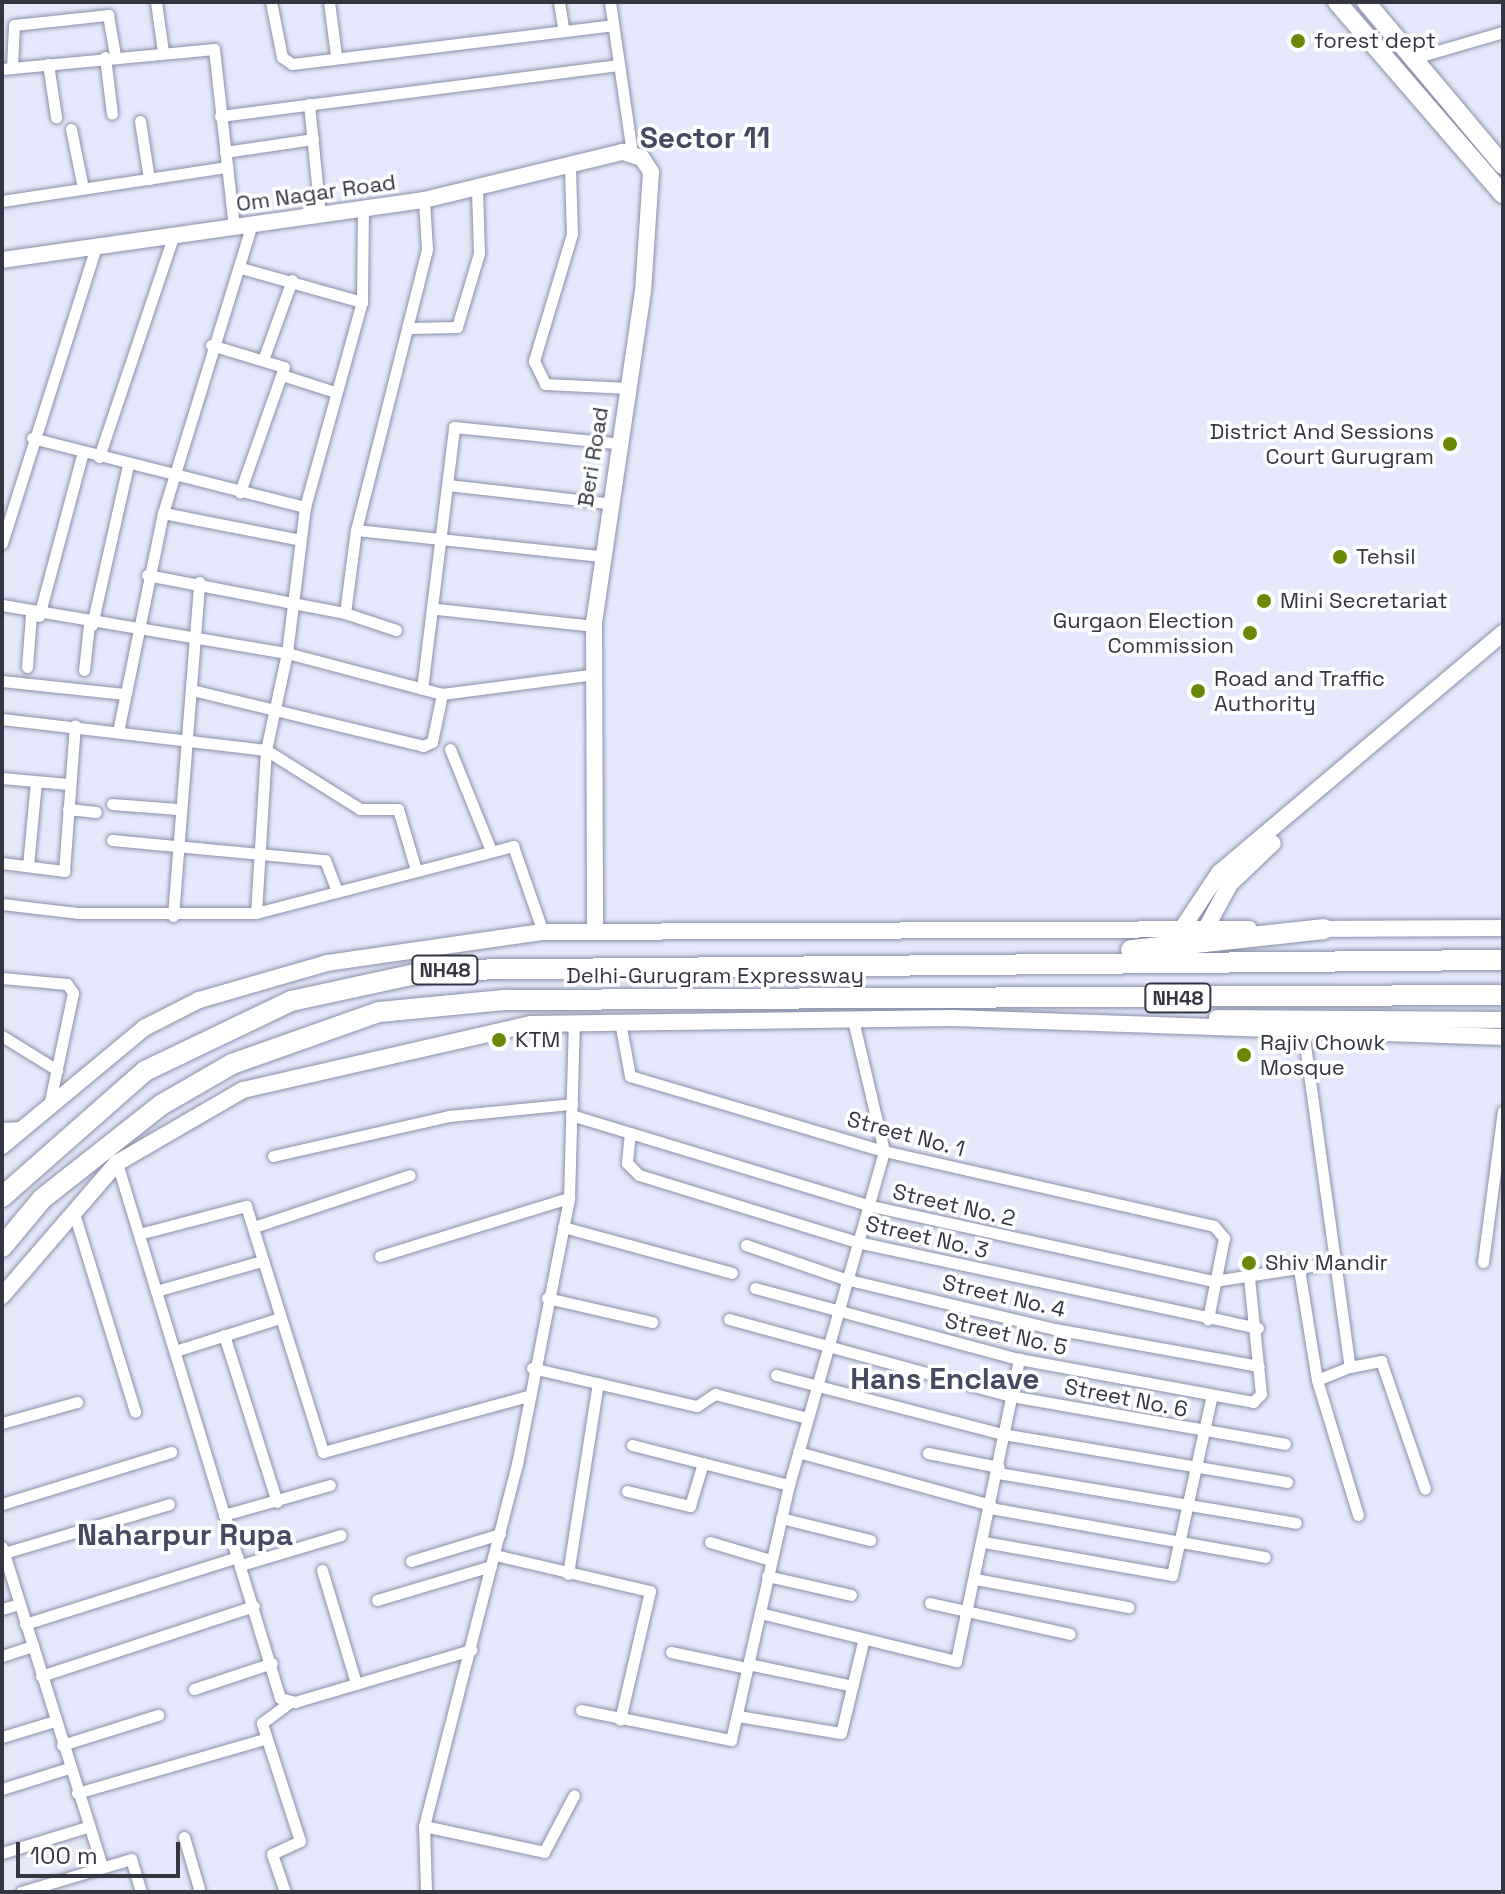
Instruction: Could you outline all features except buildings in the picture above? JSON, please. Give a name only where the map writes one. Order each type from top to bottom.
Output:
[{"type":"highway","points":[[956,965],[1030,953],[1195,948],[1324,929]]},
{"type":"highway","name":"Delhi-Gurugram Expressway","points":[[2,1197],[145,1071],[321,994],[434,970],[1503,960]]},
{"type":"highway","name":"Delhi-Gurugram Expressway","points":[[2,1247],[42,1199],[161,1105],[257,1054],[379,1012],[504,1000],[1503,995]]},
{"type":"main road","points":[[1337,2],[1503,194]]},
{"type":"main road","points":[[1366,2],[1503,165]]},
{"type":"main road","name":"Om Nagar Road","points":[[2,260],[424,200],[632,152]]},
{"type":"main road","name":"Beri Road","points":[[595,931],[594,626],[615,443],[628,388],[651,172],[632,152]]},
{"type":"main road","points":[[1181,930],[1219,873],[1503,633]]},
{"type":"main road","points":[[1205,930],[1244,868],[1503,648]]},
{"type":"main road","points":[[2,1146],[50,1101],[144,1028],[199,1000],[327,963],[543,932],[1503,928]]},
{"type":"main road","points":[[911,1000],[953,1018]]},
{"type":"main road","points":[[2,1296],[73,1208],[117,1163],[243,1090],[503,1029],[574,1022],[953,1018],[999,1025],[1503,1020]]},
{"type":"main road","points":[[1302,1023],[1503,1037]]},
{"type":"street","points":[[156,2],[163,52]]},
{"type":"street","points":[[271,2],[286,62],[563,28],[613,25]]},
{"type":"street","points":[[329,2],[336,55]]},
{"type":"street","points":[[559,2],[563,28]]},
{"type":"street","name":"Beri Road","points":[[610,2],[632,152]]},
{"type":"street","points":[[112,114],[110,56],[108,15],[14,25],[7,68],[110,56],[217,52],[220,116],[227,167],[243,225],[241,268],[211,345],[147,575],[118,732]]},
{"type":"street","points":[[1414,58],[1503,32]]},
{"type":"street","points":[[48,64],[56,117]]},
{"type":"street","points":[[220,116],[617,65]]},
{"type":"street","points":[[309,104],[320,215]]},
{"type":"street","points":[[140,121],[149,179]]},
{"type":"street","points":[[71,129],[83,188]]},
{"type":"street","points":[[225,152],[313,139]]},
{"type":"street","points":[[2,201],[227,167]]},
{"type":"street","points":[[570,168],[572,234],[534,361],[545,384],[628,388]]},
{"type":"street","points":[[410,328],[457,327],[479,253],[477,188]]},
{"type":"street","points":[[345,613],[356,530],[410,328],[427,249],[424,200]]},
{"type":"street","points":[[256,913],[266,750],[287,653],[305,507],[362,302],[363,209]]},
{"type":"street","points":[[99,457],[173,237]]},
{"type":"street","points":[[2,543],[32,438],[96,247]]},
{"type":"street","points":[[241,268],[362,302]]},
{"type":"street","points":[[263,360],[292,280]]},
{"type":"street","points":[[211,345],[282,366],[282,375],[240,492]]},
{"type":"street","points":[[282,375],[335,392]]},
{"type":"street","points":[[422,689],[437,609],[440,537],[456,426],[615,443]]},
{"type":"street","points":[[32,438],[174,477],[305,507]]},
{"type":"street","points":[[27,667],[35,616],[83,452]]},
{"type":"street","points":[[84,670],[90,625],[128,465]]},
{"type":"street","points":[[448,485],[607,503]]},
{"type":"street","points":[[163,513],[300,540]]},
{"type":"street","points":[[356,530],[601,556]]},
{"type":"street","points":[[147,575],[293,601],[345,613],[396,630]]},
{"type":"street","points":[[173,916],[177,809],[192,690],[199,582]]},
{"type":"street","points":[[2,605],[35,616],[134,633],[287,653],[442,694],[595,674]]},
{"type":"street","points":[[437,609],[594,626]]},
{"type":"street","points":[[2,681],[124,694]]},
{"type":"street","points":[[192,690],[276,707],[423,746],[432,742],[442,694]]},
{"type":"street","points":[[2,719],[75,725],[266,750],[360,809],[396,807],[416,870]]},
{"type":"street","points":[[2,863],[64,871],[68,784],[75,725]]},
{"type":"street","points":[[450,749],[490,848]]},
{"type":"street","points":[[2,778],[68,784]]},
{"type":"street","points":[[28,866],[36,781]]},
{"type":"street","points":[[112,804],[177,809]]},
{"type":"street","points":[[68,809],[96,812]]},
{"type":"street","points":[[112,840],[325,860],[337,892]]},
{"type":"street","points":[[2,904],[173,916],[256,913],[490,848],[516,848],[543,932]]},
{"type":"street","points":[[2,978],[71,989],[50,1101]]},
{"type":"street","points":[[581,1710],[727,1743],[738,1716],[770,1560],[814,1388],[839,1314],[845,1279],[884,1151],[853,1020]]},
{"type":"street","points":[[426,1892],[424,1826],[500,1534],[569,1198],[574,1022]]},
{"type":"street","name":"Street No. 1","points":[[620,1022],[630,1076],[884,1151],[1214,1226],[1224,1238],[1214,1281]]},
{"type":"street","points":[[1302,1023],[1350,1367]]},
{"type":"street","points":[[2,1036],[57,1070]]},
{"type":"street","points":[[273,1156],[449,1116],[571,1110]]},
{"type":"street","name":"Street No. 2","points":[[571,1110],[630,1133],[867,1205],[1214,1281],[1337,1262]]},
{"type":"street","points":[[1483,1262],[1503,1111]]},
{"type":"street","points":[[2,1128],[21,1127]]},
{"type":"street","name":"Street No. 3","points":[[630,1133],[632,1173],[857,1242],[1258,1328]]},
{"type":"street","points":[[117,1163],[272,1663],[280,1698],[289,1703]]},
{"type":"street","points":[[254,1227],[410,1175]]},
{"type":"street","points":[[380,1256],[569,1198]]},
{"type":"street","points":[[139,1234],[234,1205],[246,1206],[323,1452],[528,1396]]},
{"type":"street","points":[[73,1208],[135,1412]]},
{"type":"street","points":[[563,1227],[732,1273]]},
{"type":"street","name":"Street No. 4","points":[[746,1245],[845,1279],[1055,1329],[1259,1366]]},
{"type":"street","points":[[156,1291],[262,1261]]},
{"type":"street","points":[[1299,1269],[1317,1380],[1358,1515]]},
{"type":"street","points":[[1249,1278],[1258,1328],[1259,1366]]},
{"type":"street","points":[[1208,1319],[1214,1281]]},
{"type":"street","name":"Street No. 5","points":[[755,1288],[839,1314],[1019,1359],[1253,1402],[1261,1397],[1259,1366]]},
{"type":"street","points":[[547,1298],[652,1322]]},
{"type":"street","points":[[175,1351],[280,1318]]},
{"type":"street","name":"Street No. 6","points":[[729,1319],[828,1349],[1011,1396],[1203,1433],[1285,1444]]},
{"type":"street","points":[[224,1335],[277,1502]]},
{"type":"street","points":[[760,1613],[863,1642],[954,1662],[984,1542],[1019,1359]]},
{"type":"street","points":[[1317,1380],[1350,1367],[1381,1361],[1425,1489]]},
{"type":"street","points":[[532,1368],[697,1406],[715,1394],[807,1418]]},
{"type":"street","points":[[776,1375],[814,1388],[1003,1434],[1194,1469],[1287,1482]]},
{"type":"street","points":[[568,1574],[598,1383]]},
{"type":"street","points":[[984,1542],[1170,1576],[1189,1507],[1194,1469],[1212,1395]]},
{"type":"street","points":[[2,1423],[77,1402]]},
{"type":"street","points":[[632,1445],[789,1485]]},
{"type":"street","points":[[2,1504],[171,1452]]},
{"type":"street","points":[[798,1452],[990,1507],[1265,1557]]},
{"type":"street","points":[[928,1453],[998,1470],[1189,1507],[1296,1523]]},
{"type":"street","points":[[627,1491],[690,1506],[703,1463]]},
{"type":"street","points":[[224,1515],[330,1485]]},
{"type":"street","points":[[102,1867],[3,1550],[169,1504]]},
{"type":"street","points":[[781,1518],[870,1540]]},
{"type":"street","points":[[411,1561],[500,1534]]},
{"type":"street","points":[[25,1624],[239,1561],[341,1535]]},
{"type":"street","points":[[710,1542],[770,1560]]},
{"type":"street","points":[[377,1600],[493,1560],[650,1591],[620,1720]]},
{"type":"street","points":[[322,1570],[356,1683]]},
{"type":"street","points":[[767,1576],[851,1595]]},
{"type":"street","points":[[975,1579],[1128,1607]]},
{"type":"street","points":[[930,1603],[1070,1634]]},
{"type":"street","points":[[2,1609],[19,1604]]},
{"type":"street","points":[[41,1676],[254,1606]]},
{"type":"street","points":[[738,1716],[839,1734],[863,1642]]},
{"type":"street","points":[[2,1656],[33,1646]]},
{"type":"street","points":[[285,1892],[272,1854],[300,1841],[264,1739],[266,1714],[289,1703],[471,1650]]},
{"type":"street","points":[[671,1652],[853,1686]]},
{"type":"street","points":[[194,1689],[272,1663]]},
{"type":"street","points":[[62,1745],[158,1715]]},
{"type":"street","points":[[2,1737],[55,1721]]},
{"type":"street","points":[[77,1793],[264,1739]]},
{"type":"street","points":[[2,1789],[69,1768]]},
{"type":"street","points":[[424,1826],[544,1852],[574,1795]]},
{"type":"street","points":[[2,1853],[87,1827]]},
{"type":"street","points":[[184,1837],[200,1892]]},
{"type":"street","points":[[21,1892],[131,1859],[141,1892]]},
{"type":"place","name":"forest dept","points":[[1298,41]]},
{"type":"place","name":"District And Sessions Court Gurugram","points":[[1450,444]]},
{"type":"place","name":"Tehsil","points":[[1340,557]]},
{"type":"place","name":"Mini Secretariat","points":[[1264,601]]},
{"type":"place","name":"Gurgaon Election Commission","points":[[1250,633]]},
{"type":"place","name":"Road and Traffic Authority","points":[[1198,691]]},
{"type":"place","name":"KTM","points":[[499,1040]]},
{"type":"place","name":"Rajiv Chowk Mosque","points":[[1244,1055]]},
{"type":"place","name":"Shiv Mandir","points":[[1249,1263]]},
{"type":"district","name":"Sector 11","points":[[705,138]]},
{"type":"district","name":"Hans Enclave","points":[[945,1379]]},
{"type":"district","name":"Naharpur Rupa","points":[[185,1535]]}]
